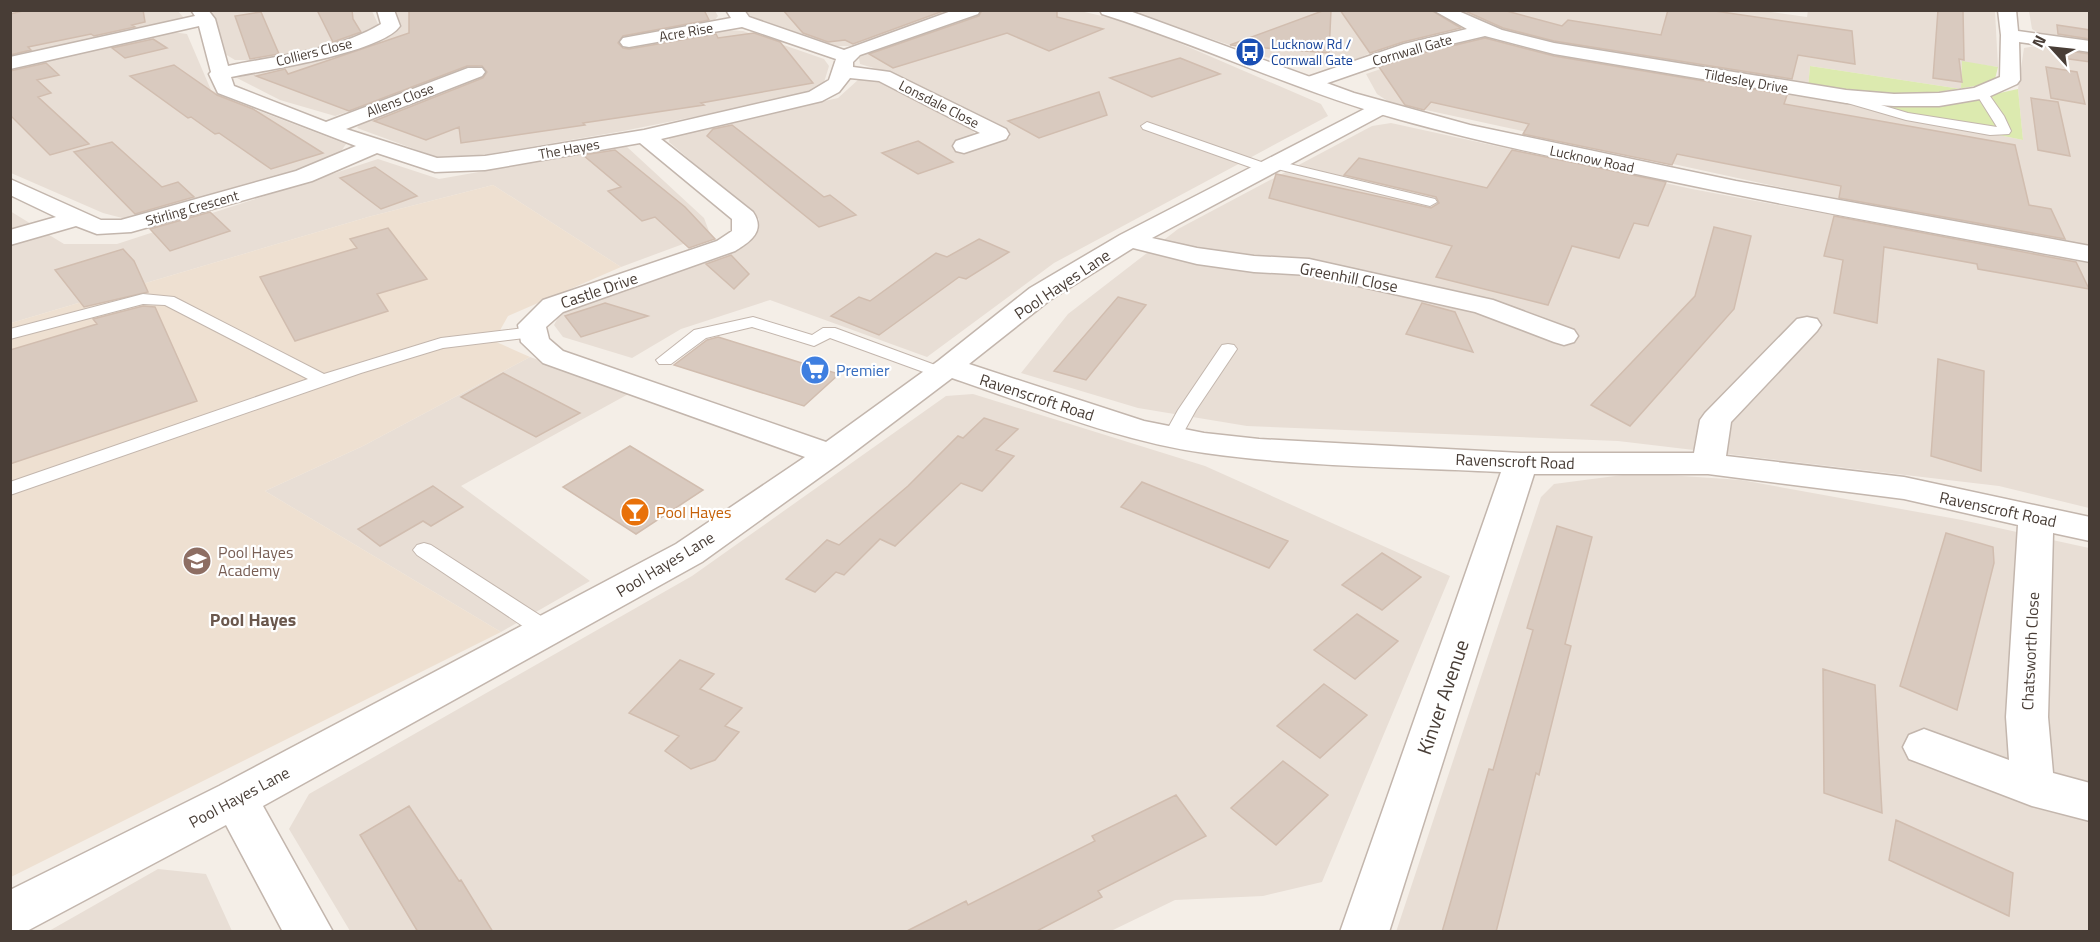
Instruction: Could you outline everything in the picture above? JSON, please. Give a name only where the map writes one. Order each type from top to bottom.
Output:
[{"type":"street","name":"Colliers Close","points":[[219,74],[331,48],[382,32],[391,26],[385,10]]},
{"type":"street","name":"The Hayes","points":[[203,15],[225,89],[326,129],[435,165],[485,163],[644,136],[814,97],[829,92],[846,64],[862,46],[972,10]]},
{"type":"street","name":"Lucknow Road","points":[[1108,10],[1381,108],[1536,147],[1771,196],[2090,254]]},
{"type":"street","name":"Tildesley Drive","points":[[1441,10],[1482,31],[1574,51],[1834,95],[1918,100],[1941,99],[1981,92],[2010,80],[2010,35]]},
{"type":"street","points":[[2007,10],[2010,35],[2090,46]]},
{"type":"street","points":[[10,63],[203,15]]},
{"type":"street","points":[[739,16],[826,51],[846,64]]},
{"type":"street","name":"Acre Rise","points":[[627,42],[739,16]]},
{"type":"street","name":"Cornwall Gate","points":[[1309,83],[1411,48],[1482,31]]},
{"type":"street","name":"Lonsdale Close","points":[[846,64],[884,76],[998,134],[964,146]]},
{"type":"street","name":"Allens Close","points":[[326,129],[482,71]]},
{"type":"street","name":"Pool Hayes Lane","points":[[10,915],[235,799],[689,553],[830,455],[944,370],[1040,294],[1129,240],[1381,108]]},
{"type":"street","name":"Castle Drive","points":[[533,332],[532,325],[554,306],[726,246],[744,234],[744,217],[644,136]]},
{"type":"street","name":"Stirling Crescent","points":[[10,186],[98,227],[122,227],[304,176],[375,146]]},
{"type":"street","points":[[10,238],[78,218]]},
{"type":"street","name":"Greenhill Close","points":[[1129,240],[1197,256],[1320,270],[1483,306],[1564,336]]},
{"type":"street","points":[[1708,464],[1716,420],[1808,325]]},
{"type":"street","points":[[533,332],[535,342],[554,357],[830,455]]},
{"type":"street","name":"Ravenscroft Road","points":[[944,370],[1138,430],[1204,443],[1259,449],[1521,463],[1708,464],[1904,488],[2090,529]]},
{"type":"street","name":"Kinver Avenue","points":[[1364,932],[1521,463]]},
{"type":"street","name":"Chatsworth Close","points":[[2032,787],[2027,717],[2036,516]]},
{"type":"street","points":[[1924,747],[2032,787],[2090,802]]},
{"type":"street","points":[[235,799],[309,932]]},
{"type":"lane","points":[[1834,95],[1906,116],[1990,131],[2005,131],[1998,116],[1981,92]]},
{"type":"lane","points":[[1147,126],[1269,166],[1430,202]]},
{"type":"lane","points":[[10,334],[143,299],[168,300],[322,380]]},
{"type":"lane","points":[[665,360],[700,334],[753,322],[814,341],[829,332],[944,370]]},
{"type":"lane","points":[[10,489],[322,380],[441,343],[533,332]]},
{"type":"lane","points":[[1172,437],[1187,410],[1228,349]]},
{"type":"lane","points":[[424,550],[547,631]]},
{"type":"shaded area","points":[[177,10],[184,18],[167,24],[11,59],[10,11]]},
{"type":"shaded area","points":[[393,10],[715,11],[718,16],[713,22],[640,37],[626,34],[612,38],[617,51],[637,47],[642,42],[725,30],[743,31],[824,59],[829,66],[822,89],[774,101],[623,131],[459,159],[436,157],[357,128],[364,119],[477,78],[501,73],[482,64],[472,70],[335,116],[280,100],[237,78],[370,39]]},
{"type":"shaded area","points":[[1416,10],[1444,19],[1355,60],[1322,65],[1275,60],[1142,16],[1138,11]]},
{"type":"shaded area","points":[[1757,10],[1807,17],[1808,10],[1995,11],[1998,67],[1962,62],[1961,89],[1810,66],[1808,88],[1518,36],[1476,23],[1454,11]]},
{"type":"shaded area","points":[[211,11],[372,11],[379,26],[374,31],[332,45],[261,60],[235,60],[225,54]]},
{"type":"shaded area","points":[[745,11],[955,11],[850,46],[836,46],[799,37],[747,14]]},
{"type":"shaded area","points":[[989,11],[1080,11],[1111,18],[1156,33],[1321,104],[1328,116],[1054,263],[927,357],[770,300],[681,329],[632,358],[563,337],[554,325],[562,310],[728,253],[759,230],[759,219],[669,142],[670,135],[838,98],[859,79],[870,77],[973,130],[974,134],[970,138],[953,144],[966,152],[1011,137],[887,72],[860,64],[859,58],[866,52]]},
{"type":"shaded area","points":[[2029,11],[2089,11],[2089,44],[2045,37],[2032,29]]},
{"type":"shaded area","points":[[173,32],[187,34],[211,90],[238,103],[346,144],[340,153],[303,171],[126,219],[103,213],[11,173],[11,67]]},
{"type":"shaded area","points":[[1463,41],[1519,56],[1528,46],[1814,97],[2023,140],[2018,89],[2024,48],[2036,46],[2089,52],[2089,247],[1784,188],[1389,102],[1377,94],[1366,74]]},
{"type":"shaded area","points":[[1391,123],[1692,189],[2089,263],[2089,508],[1999,486],[1618,441],[1247,426],[1138,408],[1021,373],[1068,314],[1178,229],[1372,126]]},
{"type":"shaded area","points":[[626,146],[704,218],[710,234],[621,267],[493,185],[368,217],[11,323],[10,211],[64,244],[117,244],[378,159],[439,179]]},
{"type":"shaded area","name":"Pool Hayes Academy","points":[[493,185],[621,267],[508,316],[494,341],[530,357],[363,446],[265,491],[501,632],[11,877],[11,323],[368,217]]},
{"type":"shaded area","points":[[530,357],[632,392],[461,486],[590,581],[501,632],[265,491],[363,446]]},
{"type":"shaded area","points":[[973,394],[1205,466],[1450,576],[1322,882],[1263,896],[1175,900],[1111,931],[350,931],[289,829],[309,794],[692,576],[946,396]]},
{"type":"shaded area","points":[[1638,473],[1741,480],[1962,520],[2089,548],[2089,931],[1396,932],[1541,497],[1554,484]]},
{"type":"shaded area","points":[[158,869],[206,874],[232,931],[49,931]]},
{"type":"green space","points":[[1962,61],[1998,67],[1994,83],[1961,88]]},
{"type":"green space","points":[[1810,66],[1959,89],[1913,96],[1808,88]]},
{"type":"green space","points":[[2018,89],[2023,140],[1814,97],[1963,101]]},
{"type":"building","points":[[27,10],[143,10],[145,22],[132,25],[135,27],[94,36],[91,34],[28,47],[31,50],[10,55],[10,14]]},
{"type":"building","points":[[317,10],[352,10],[353,19],[361,32],[333,42]]},
{"type":"building","points":[[409,10],[704,10],[709,20],[623,36],[618,43],[623,48],[629,49],[716,34],[718,38],[754,33],[780,42],[813,83],[701,103],[704,105],[461,143],[459,127],[426,140],[374,121],[483,78],[487,72],[482,66],[467,66],[349,111],[256,76],[285,69],[288,74],[409,33]]},
{"type":"building","points":[[783,10],[946,10],[853,44],[845,40],[828,42],[803,33]]},
{"type":"building","points":[[982,10],[1057,10],[1057,17],[1103,29],[1049,51],[1007,33],[893,68],[869,54],[979,16]]},
{"type":"building","points":[[1325,10],[1331,10],[1329,53],[1230,45]]},
{"type":"building","points":[[1340,10],[1431,10],[1461,28],[1403,42],[1370,53]]},
{"type":"building","points":[[1463,10],[1503,10],[1562,26],[1568,20],[1661,35],[1668,10],[1708,10],[1852,31],[1855,64],[1798,55],[1792,79],[1554,41],[1503,28]]},
{"type":"building","points":[[1938,10],[1963,10],[1964,60],[1959,59],[1962,82],[1933,78]]},
{"type":"building","points":[[261,12],[279,54],[250,59],[235,16]]},
{"type":"building","points":[[2057,25],[2090,30],[2090,39],[2058,34]]},
{"type":"building","points":[[1485,38],[1554,56],[1787,95],[1784,104],[2015,145],[2029,205],[2051,209],[2065,239],[1839,198],[1841,186],[1677,154],[1672,165],[1523,134],[1529,124],[1431,102],[1424,110],[1405,105],[1379,67],[1418,54]]},
{"type":"building","points":[[153,39],[167,48],[125,58],[112,48]]},
{"type":"building","points":[[2061,50],[2090,54],[2090,62],[2062,58]]},
{"type":"building","points":[[1180,58],[1220,74],[1152,97],[1110,78]]},
{"type":"building","points":[[46,63],[59,75],[37,80],[51,93],[38,97],[89,144],[50,155],[10,115],[10,71]]},
{"type":"building","points":[[174,65],[217,95],[253,109],[323,153],[271,169],[219,133],[215,134],[191,117],[188,118],[130,76]]},
{"type":"building","points":[[2046,67],[2077,72],[2085,104],[2051,98]]},
{"type":"building","points":[[1099,92],[1107,115],[1039,138],[1008,121]]},
{"type":"building","points":[[2031,98],[2058,102],[2070,156],[2038,150]]},
{"type":"building","points":[[732,125],[824,197],[830,195],[856,215],[819,227],[707,136],[713,129]]},
{"type":"building","points":[[918,141],[953,162],[918,174],[882,153]]},
{"type":"building","points":[[112,142],[162,187],[178,182],[194,197],[135,214],[74,152]]},
{"type":"building","points":[[615,150],[685,207],[715,239],[689,248],[655,217],[642,221],[608,191],[621,187],[583,155]]},
{"type":"building","points":[[1512,150],[1666,182],[1648,226],[1634,223],[1619,258],[1572,246],[1548,305],[1436,277],[1452,246],[1269,198],[1276,174],[1431,208],[1439,203],[1436,197],[1344,175],[1359,158],[1487,188]]},
{"type":"building","points":[[375,167],[417,196],[381,209],[340,178]]},
{"type":"building","points":[[210,212],[230,231],[170,251],[150,229]]},
{"type":"building","points":[[1834,216],[2076,262],[2089,289],[1978,269],[1977,264],[1884,247],[1877,323],[1834,313],[1843,260],[1824,256]]},
{"type":"building","points":[[1714,227],[1751,236],[1734,309],[1630,426],[1591,405],[1695,296]]},
{"type":"building","points":[[388,228],[427,279],[377,294],[388,311],[295,341],[260,277],[357,248],[350,239]]},
{"type":"building","points":[[979,239],[1009,252],[966,279],[959,277],[879,335],[831,316],[859,297],[870,301],[936,253],[947,257]]},
{"type":"building","points":[[123,249],[134,261],[148,292],[84,307],[55,270]]},
{"type":"building","points":[[731,255],[749,274],[734,289],[706,264]]},
{"type":"building","points":[[1118,297],[1146,305],[1086,380],[1054,371]]},
{"type":"building","points":[[605,303],[648,316],[581,337],[565,316]]},
{"type":"building","points":[[1422,303],[1455,312],[1473,352],[1406,334]]},
{"type":"building","points":[[143,306],[155,307],[197,401],[10,464],[10,350],[97,324],[93,319]]},
{"type":"building","points":[[718,337],[839,374],[804,406],[674,365],[707,340]]},
{"type":"building","points":[[1938,359],[1984,371],[1981,471],[1931,456]]},
{"type":"building","points":[[503,373],[580,413],[536,437],[461,397]]},
{"type":"building","points":[[984,418],[1018,429],[996,450],[1014,456],[982,491],[961,483],[895,546],[880,539],[844,575],[836,572],[815,592],[786,579],[827,540],[839,545],[908,486],[958,436],[963,438]]},
{"type":"building","name":"Pool Hayes","points":[[630,446],[703,490],[636,534],[563,487]]},
{"type":"building","points":[[1142,482],[1288,541],[1269,568],[1121,507]]},
{"type":"building","points":[[433,486],[463,507],[431,526],[423,521],[380,546],[358,529]]},
{"type":"building","points":[[1557,526],[1592,537],[1565,644],[1571,646],[1496,932],[1442,932],[1489,769],[1493,770],[1533,630],[1527,628]]},
{"type":"building","points":[[1946,533],[1993,547],[1994,563],[1957,710],[1900,686]]},
{"type":"building","points":[[1382,553],[1421,577],[1382,610],[1342,585]]},
{"type":"building","points":[[1357,614],[1398,641],[1355,679],[1314,650]]},
{"type":"building","points":[[680,660],[714,674],[700,689],[742,708],[725,726],[739,732],[715,760],[691,769],[665,751],[679,736],[629,713]]},
{"type":"building","points":[[1823,669],[1875,685],[1882,813],[1824,793]]},
{"type":"building","points":[[1324,684],[1367,715],[1320,758],[1277,726]]},
{"type":"building","points":[[1283,761],[1328,795],[1276,845],[1231,808]]},
{"type":"building","points":[[1176,795],[1206,836],[1098,891],[1102,897],[1035,932],[905,932],[966,901],[968,905],[1095,841],[1092,836]]},
{"type":"building","points":[[409,806],[459,881],[461,880],[493,932],[418,932],[360,835]]},
{"type":"building","points":[[1896,820],[2013,873],[2009,916],[1889,860]]},
{"type":"place","name":"Lucknow Rd / Cornwall Gate","points":[[1250,52]]},
{"type":"place","name":"Premier","points":[[815,370]]},
{"type":"place","name":"Pool Hayes","points":[[635,512]]},
{"type":"place","name":"Pool Hayes Academy","points":[[197,561]]},
{"type":"district","name":"Pool Hayes","points":[[253,620]]}]
